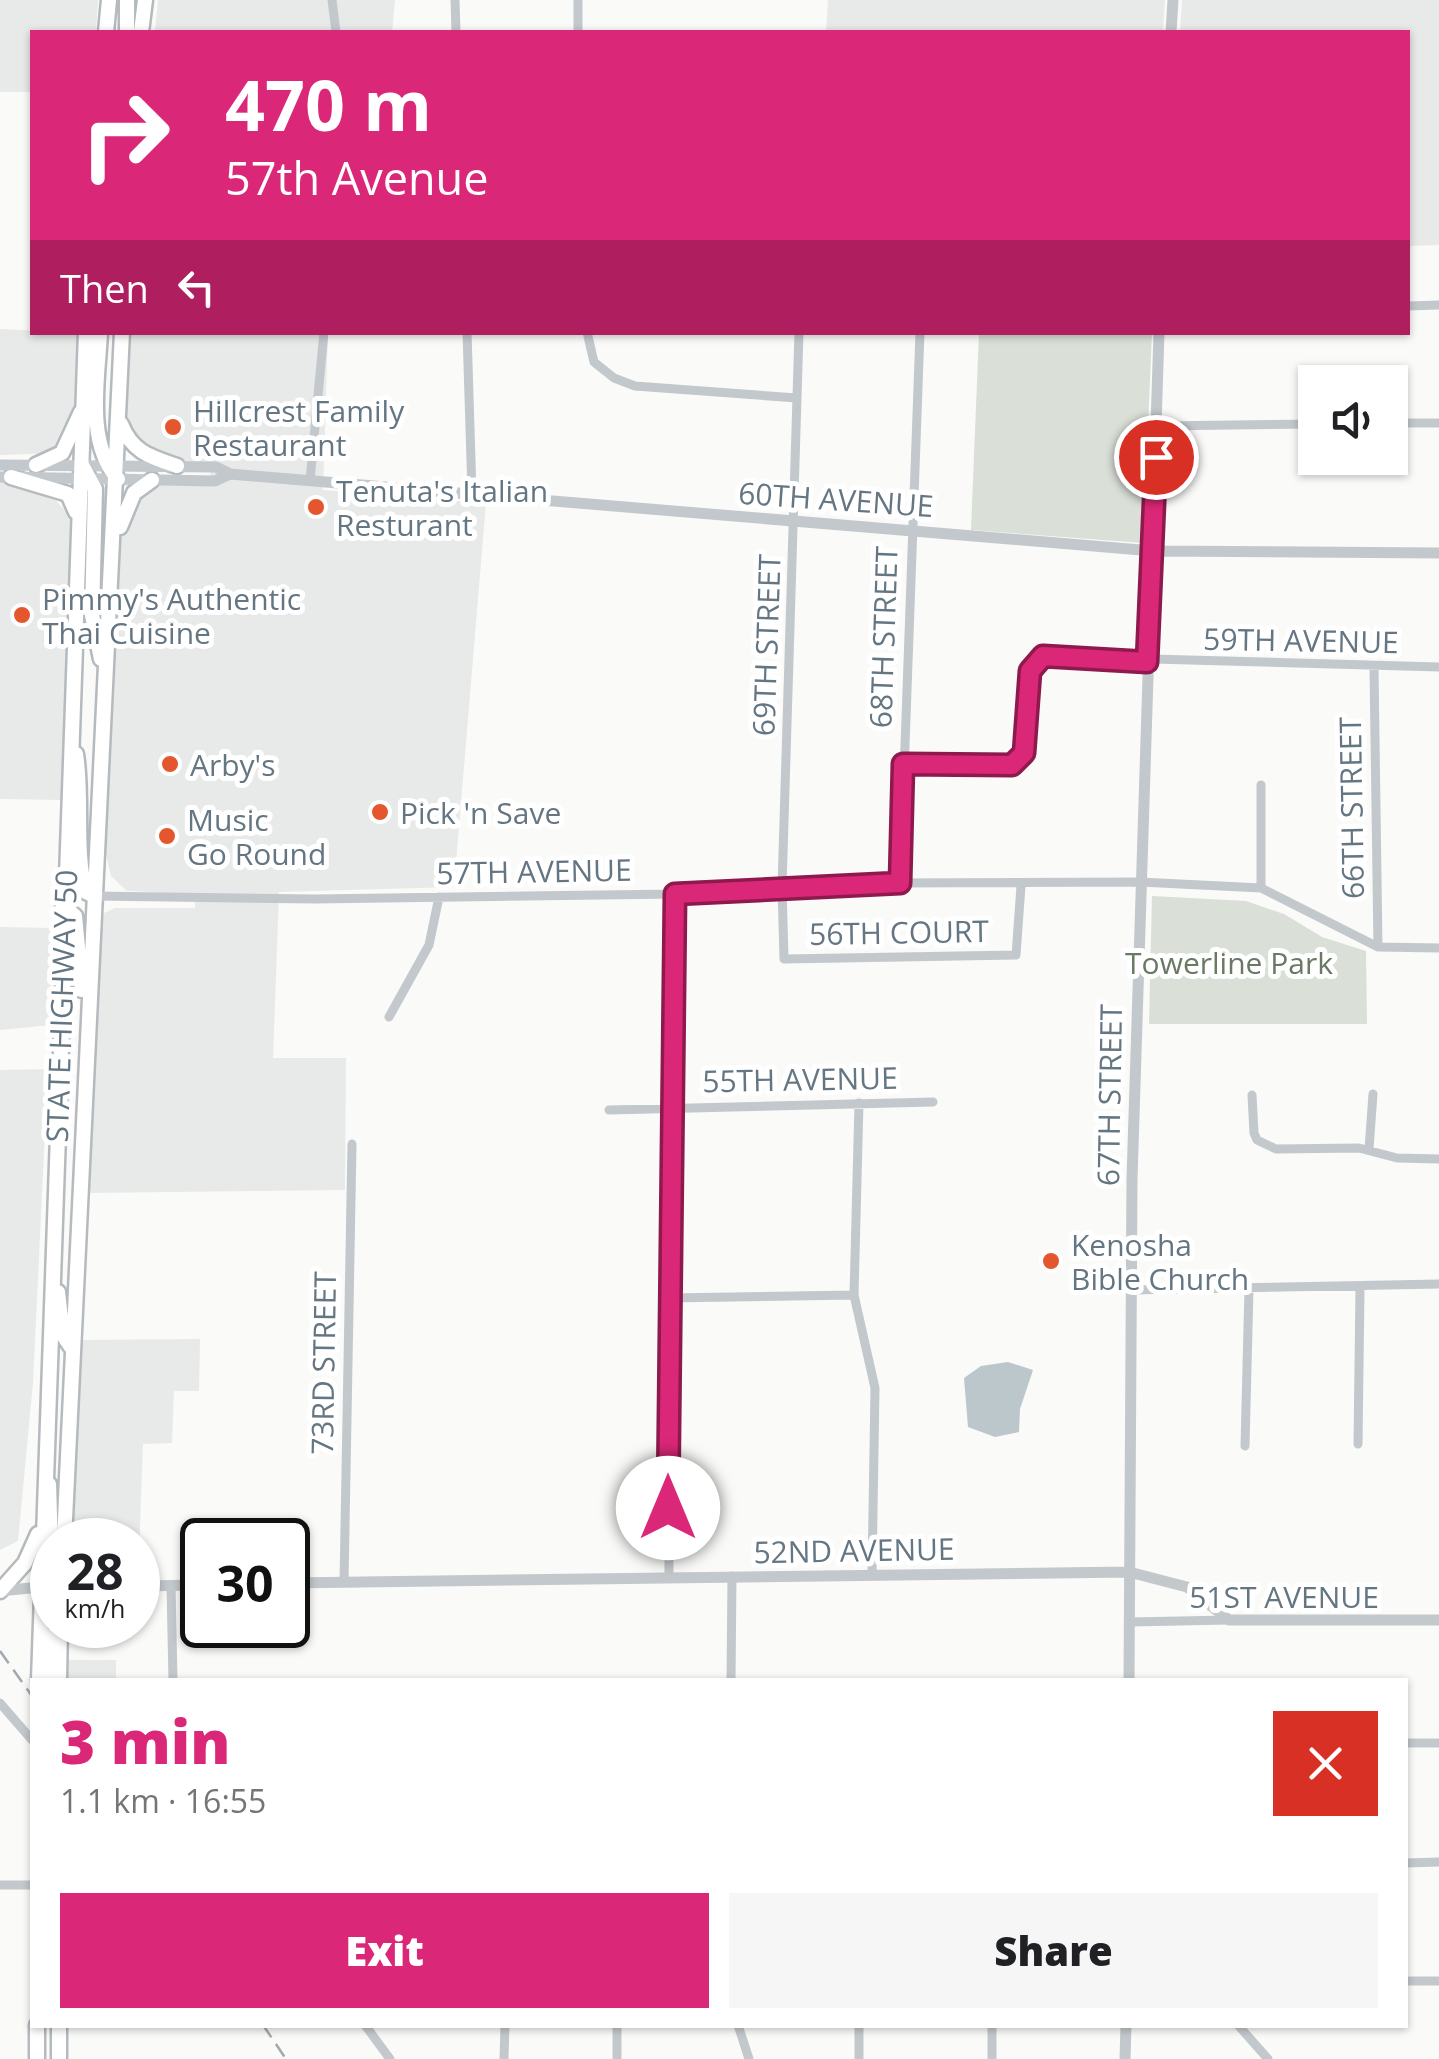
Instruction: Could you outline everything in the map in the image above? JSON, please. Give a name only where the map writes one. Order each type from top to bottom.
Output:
[{"type":"main road","points":[[106,30],[109,0]]},
{"type":"main road","points":[[126,0],[127,30]]},
{"type":"main road","points":[[141,30],[145,0]]},
{"type":"main road","name":"STATE HIGHWAY 50","points":[[42,1518],[79,522],[85,474],[86,335]]},
{"type":"main road","points":[[100,335],[97,409],[114,470]]},
{"type":"main road","name":"STATE HIGHWAY 50","points":[[66,1518],[122,335]]},
{"type":"main road","points":[[36,464],[62,453],[84,407]]},
{"type":"main road","points":[[118,418],[129,444],[177,466]]},
{"type":"main road","points":[[85,474],[96,505],[92,615],[105,682]]},
{"type":"main road","points":[[6,477],[68,494],[79,522]]},
{"type":"main road","points":[[112,552],[129,502],[152,480]]},
{"type":"main road","points":[[72,724],[83,794],[82,878],[86,892],[94,896]]},
{"type":"main road","points":[[64,906],[74,916],[78,935],[86,1060]]},
{"type":"main road","points":[[53,1262],[63,1335],[73,1348]]},
{"type":"main road","points":[[44,1454],[53,1518]]},
{"type":"main road","points":[[0,1591],[30,1552]]},
{"type":"main road","name":"STATE HIGHWAY 50","points":[[39,1678],[42,1648]]},
{"type":"main road","points":[[50,1648],[51,1678]]},
{"type":"main road","points":[[59,1678],[60,1648]]},
{"type":"main road","points":[[37,2028],[37,2059]]},
{"type":"main road","points":[[59,2028],[59,2059]]},
{"type":"street","points":[[332,0],[336,30]]},
{"type":"street","points":[[455,0],[456,30]]},
{"type":"street","points":[[578,0],[578,30]]},
{"type":"street","points":[[1171,30],[1172,0]]},
{"type":"street","points":[[1410,306],[1439,306]]},
{"type":"street","points":[[310,480],[324,335]]},
{"type":"street","points":[[466,335],[472,493]]},
{"type":"street","points":[[588,335],[594,362],[601,370],[635,386],[798,398]]},
{"type":"street","name":"69TH STREET","points":[[784,959],[782,887],[799,335]]},
{"type":"street","name":"68TH STREET","points":[[900,883],[920,335]]},
{"type":"street","name":"67TH STREET","points":[[1129,1678],[1140,882],[1160,335]]},
{"type":"street","points":[[1408,423],[1439,423]]},
{"type":"street","points":[[1157,426],[1298,424]]},
{"type":"street","name":"60TH AVENUE","points":[[0,465],[36,464],[85,474]]},
{"type":"street","name":"60TH AVENUE","points":[[6,477],[216,467],[230,474],[1153,550],[1439,553]]},
{"type":"street","name":"60TH AVENUE","points":[[114,470],[152,480],[214,481],[230,474]]},
{"type":"street","name":"59TH AVENUE","points":[[903,764],[1012,765],[1024,753],[1030,671],[1043,656],[1374,669],[1439,667]]},
{"type":"street","name":"66TH STREET","points":[[1374,669],[1378,948]]},
{"type":"street","points":[[1261,784],[1261,888]]},
{"type":"street","name":"57TH AVENUE","points":[[94,896],[675,894],[900,883],[1021,886],[1140,882],[1261,888],[1378,948],[1439,948]]},
{"type":"street","name":"56TH COURT","points":[[784,959],[1016,955],[1021,886]]},
{"type":"street","points":[[669,1578],[668,1298],[675,894]]},
{"type":"street","points":[[389,1017],[430,940],[438,897]]},
{"type":"street","points":[[1252,1094],[1254,1133],[1264,1145],[1286,1150],[1369,1149],[1397,1158],[1439,1159]]},
{"type":"street","points":[[1369,1149],[1373,1094]]},
{"type":"street","name":"55TH AVENUE","points":[[609,1110],[933,1102]]},
{"type":"street","points":[[859,1103],[854,1294],[875,1388],[872,1574]]},
{"type":"street","name":"73RD STREET","points":[[344,1582],[352,1144]]},
{"type":"street","points":[[1132,1290],[1439,1284]]},
{"type":"street","points":[[1245,1446],[1248,1288]]},
{"type":"street","points":[[1358,1444],[1360,1288]]},
{"type":"street","points":[[668,1298],[854,1294]]},
{"type":"street","name":"52ND AVENUE","points":[[310,1583],[1129,1572],[1187,1587],[1229,1620]]},
{"type":"street","points":[[731,1678],[732,1576]]},
{"type":"street","points":[[160,1586],[180,1586]]},
{"type":"street","points":[[171,1586],[173,1678]]},
{"type":"street","points":[[0,1591],[30,1587]]},
{"type":"street","name":"51ST AVENUE","points":[[1129,1622],[1439,1620]]},
{"type":"street","points":[[0,1703],[30,1738]]},
{"type":"street","points":[[1408,1743],[1439,1743]]},
{"type":"street","points":[[1408,1863],[1439,1862]]},
{"type":"street","points":[[0,1885],[30,1885]]},
{"type":"street","points":[[1408,1981],[1439,1981]]},
{"type":"street","points":[[367,2028],[390,2059]]},
{"type":"street","points":[[504,2059],[505,2028]]},
{"type":"street","points":[[617,2028],[617,2059]]},
{"type":"street","points":[[739,2028],[749,2059]]},
{"type":"street","points":[[858,2059],[859,2028]]},
{"type":"street","points":[[992,2028],[992,2059]]},
{"type":"street","points":[[1125,2059],[1126,2028]]},
{"type":"street","points":[[1241,2028],[1268,2059]]},
{"type":"shaded area","points":[[0,0],[98,0],[96,30],[30,30],[30,92],[0,92]]},
{"type":"shaded area","points":[[158,0],[395,0],[392,30],[155,30]]},
{"type":"shaded area","points":[[828,0],[1165,0],[1163,30],[826,30]]},
{"type":"shaded area","points":[[1182,0],[1439,0],[1439,245],[1410,246],[1410,30],[1180,30]]},
{"type":"shaded area","points":[[0,329],[30,330],[30,335],[86,335],[82,404],[55,453],[0,455]]},
{"type":"shaded area","points":[[126,335],[328,335],[323,490],[486,503],[454,887],[279,892],[273,1058],[346,1058],[345,1190],[88,1193],[98,923],[104,913],[115,908],[195,908],[195,894],[127,891],[111,876],[104,846],[122,497],[128,482],[210,479],[211,466],[176,463],[132,450],[123,443]]},
{"type":"shaded area","points":[[0,473],[30,473],[74,520],[63,800],[0,799]]},
{"type":"shaded area","points":[[0,927],[52,928],[51,1025],[0,1030]]},
{"type":"shaded area","points":[[48,1069],[33,1383],[18,1541],[0,1550],[0,1070]]},
{"type":"shaded area","points":[[200,1339],[199,1391],[174,1391],[172,1443],[143,1444],[140,1518],[72,1518],[81,1340]]},
{"type":"shaded area","points":[[1008,1362],[1033,1370],[1020,1409],[1019,1432],[995,1437],[968,1427],[964,1378],[981,1366]]},
{"type":"shaded area","points":[[67,1660],[116,1660],[116,1678],[67,1678]]},
{"type":"green space","points":[[979,335],[1152,335],[1143,543],[971,530]]},
{"type":"green space","name":"Towerline Park","points":[[1152,896],[1246,901],[1284,914],[1322,937],[1366,951],[1367,1024],[1149,1024]]},
{"type":"railway","points":[[0,1651],[30,1693]]},
{"type":"railway","points":[[265,2028],[286,2059]]},
{"type":"place","name":"Hillcrest Family Restaurant","points":[[173,427]]},
{"type":"place","name":"Tenuta's Italian Resturant","points":[[316,507]]},
{"type":"place","name":"Pimmy's Authentic Thai Cuisine","points":[[22,615]]},
{"type":"place","name":"Arby's","points":[[170,764]]},
{"type":"place","name":"Pick 'n Save","points":[[380,812]]},
{"type":"place","name":"Music Go Round","points":[[167,836]]},
{"type":"place","name":"Kenosha Bible Church","points":[[1051,1261]]},
{"type":"route","points":[[668,1508],[675,894],[900,883],[903,764],[1012,765],[1024,753],[1030,671],[1043,656],[1147,662],[1156,457]]}]
